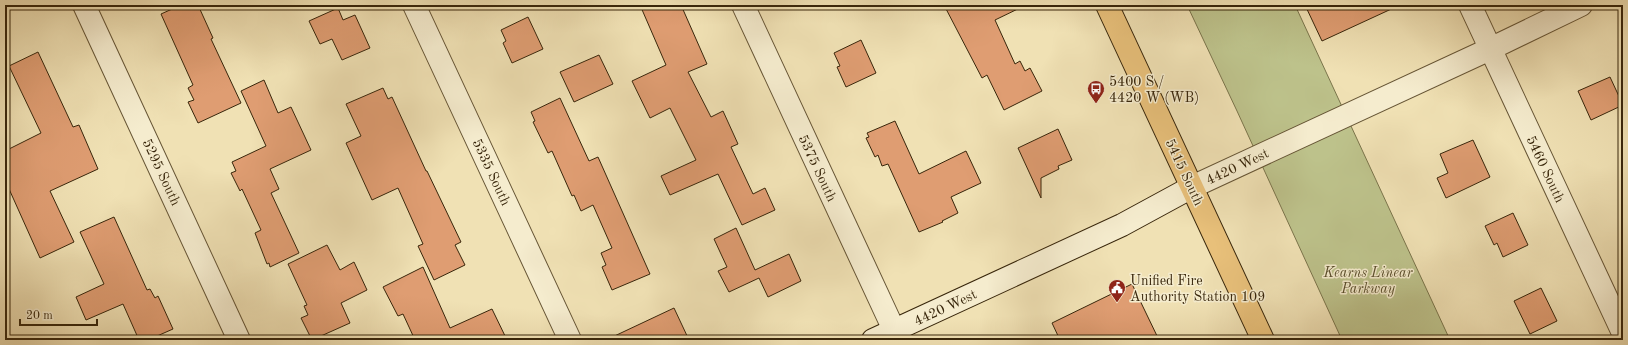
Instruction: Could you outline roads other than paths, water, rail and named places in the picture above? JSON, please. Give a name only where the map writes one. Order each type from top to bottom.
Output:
[{"type":"main road","name":"5415 South","points":[[1107,5],[1264,340]]},
{"type":"street","name":"5295 South","points":[[84,5],[239,340]]},
{"type":"street","name":"5335 South","points":[[414,5],[570,340]]},
{"type":"street","name":"5375 South","points":[[743,5],[894,330]]},
{"type":"street","name":"5460 South","points":[[1470,5],[1623,333]]},
{"type":"street","name":"4420 West","points":[[873,340],[1122,224],[1192,187],[1490,49],[1581,5]]},
{"type":"place","name":"5400 S / 4420 W (WB)","points":[[1096,104]]},
{"type":"place","name":"Unified Fire Authority Station 109","points":[[1117,303]]},
{"type":"park label","name":"Kearns Linear Parkway","points":[[1368,280]]}]
